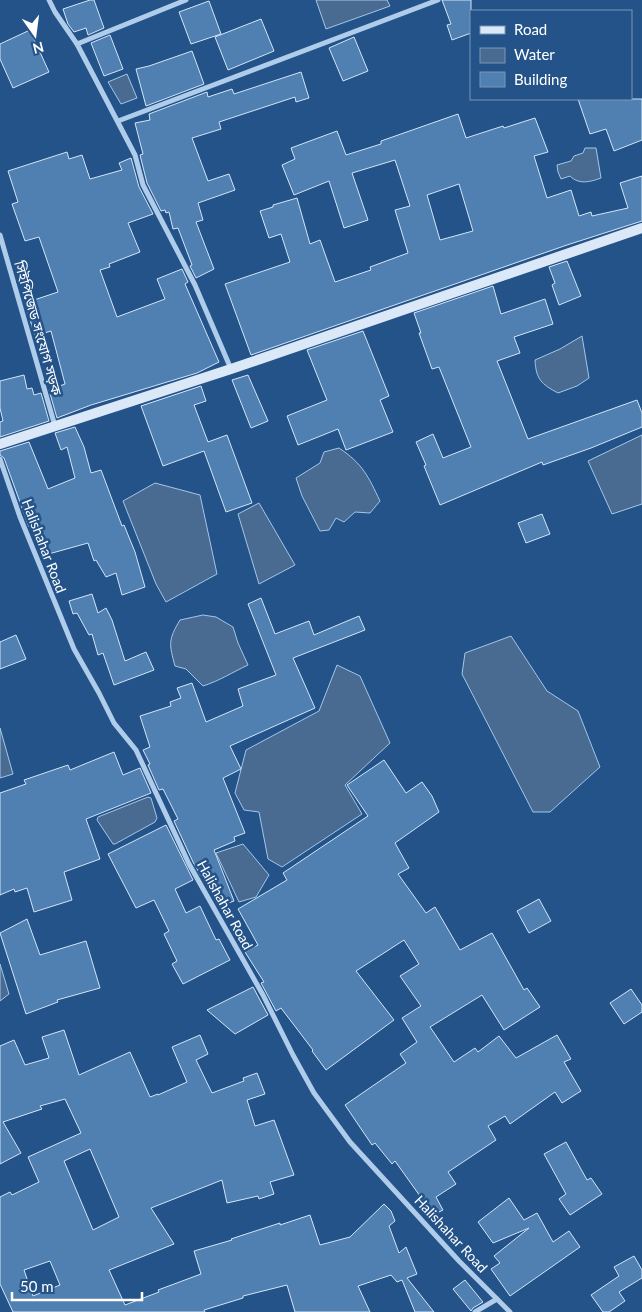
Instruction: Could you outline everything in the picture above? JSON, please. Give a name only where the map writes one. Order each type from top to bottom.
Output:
[{"type":"street","points":[[49,0],[77,44],[135,155],[142,186],[196,285],[231,369]]},
{"type":"street","points":[[77,44],[186,0]]},
{"type":"street","points":[[118,122],[438,0]]},
{"type":"street","points":[[0,444],[231,369],[642,228]]},
{"type":"street","name":"সিইপিজেড সংযোগ সড়ক","points":[[0,235],[55,426]]},
{"type":"street","name":"Halishahar Road","points":[[0,459],[20,517],[74,649],[114,722],[136,750],[189,864],[263,995],[293,1056],[314,1093],[350,1142],[441,1242],[510,1312]]},
{"type":"street","points":[[475,1312],[497,1299]]},
{"type":"water","points":[[316,0],[387,0],[390,6],[326,29]]},
{"type":"water","points":[[127,74],[137,98],[121,104],[108,82]]},
{"type":"water","points":[[585,148],[596,148],[601,178],[585,182],[577,181],[570,176],[561,179],[557,165],[571,161],[574,156],[583,153]]},
{"type":"water","points":[[582,336],[589,378],[577,386],[558,393],[547,387],[538,376],[535,360],[560,349]]},
{"type":"water","points":[[642,435],[642,504],[612,514],[588,461]]},
{"type":"water","points":[[339,448],[364,471],[380,501],[370,513],[355,512],[344,522],[336,518],[329,530],[320,531],[302,496],[296,478],[320,463],[324,452]]},
{"type":"water","points":[[155,483],[200,495],[217,574],[166,602],[156,584],[123,501]]},
{"type":"water","points":[[259,503],[295,565],[259,584],[238,514]]},
{"type":"water","points":[[203,615],[216,617],[233,627],[248,665],[203,686],[186,669],[175,666],[171,642],[173,633],[180,620]]},
{"type":"water","points":[[511,636],[547,691],[578,711],[600,767],[550,812],[533,812],[462,674],[465,653]]},
{"type":"water","points":[[337,665],[360,676],[390,743],[345,785],[362,814],[282,867],[268,859],[259,812],[244,810],[235,793],[246,750],[319,711]]},
{"type":"water","points":[[0,728],[13,774],[0,778]]},
{"type":"water","points":[[148,797],[151,798],[157,818],[155,822],[113,844],[97,820],[98,817]]},
{"type":"water","points":[[243,844],[269,875],[256,897],[239,902],[216,853]]},
{"type":"water","points":[[0,964],[9,994],[0,1001]]},
{"type":"building","points":[[94,0],[104,28],[88,35],[86,28],[74,32],[68,24],[63,9]]},
{"type":"building","points":[[442,0],[471,0],[470,33],[452,40],[447,25],[451,24]]},
{"type":"building","points":[[209,1],[221,34],[191,44],[179,12]]},
{"type":"building","points":[[261,19],[274,51],[228,70],[215,37]]},
{"type":"building","points":[[30,30],[49,72],[13,88],[0,59],[0,44]]},
{"type":"building","points":[[110,35],[123,69],[104,76],[91,43]]},
{"type":"building","points":[[354,37],[368,71],[343,81],[329,48]]},
{"type":"building","points":[[192,51],[204,84],[146,106],[136,69]]},
{"type":"building","points":[[301,72],[309,98],[296,102],[295,97],[219,122],[221,129],[192,138],[208,181],[229,174],[235,190],[198,203],[203,220],[196,222],[214,269],[196,278],[190,266],[192,265],[178,228],[173,229],[169,212],[161,211],[147,183],[140,155],[143,154],[135,123],[150,120],[149,114],[207,92],[208,97],[232,89],[234,94]]},
{"type":"building","points":[[642,99],[642,140],[614,151],[606,129],[590,134],[578,100]]},
{"type":"building","points":[[458,114],[466,138],[535,118],[548,152],[534,156],[547,198],[571,190],[579,216],[591,212],[592,216],[628,208],[620,183],[642,176],[642,221],[567,245],[251,355],[225,284],[290,262],[281,234],[269,238],[260,211],[297,198],[310,244],[320,240],[335,282],[371,270],[370,267],[408,253],[395,210],[410,206],[395,160],[352,173],[368,220],[344,228],[329,181],[294,195],[282,165],[295,159],[291,148],[337,131],[346,155],[381,144],[381,141]],"holes":[[[459,184],[473,231],[440,240],[427,195]]]},
{"type":"building","points":[[67,152],[69,159],[82,155],[90,179],[122,170],[119,163],[131,158],[139,187],[153,214],[128,223],[140,252],[109,264],[110,267],[100,270],[117,317],[165,299],[157,279],[182,269],[188,282],[185,284],[219,362],[197,373],[91,405],[57,418],[49,390],[65,384],[51,331],[35,336],[25,303],[58,292],[39,237],[25,241],[12,204],[18,202],[8,171]]},
{"type":"building","points":[[567,261],[581,296],[559,305],[552,285],[555,283],[549,267]]},
{"type":"building","points":[[493,286],[501,314],[545,299],[553,324],[514,337],[520,353],[497,361],[528,439],[637,400],[642,413],[642,427],[543,465],[542,462],[440,505],[416,442],[433,434],[443,458],[471,447],[439,367],[432,369],[414,313]]},
{"type":"building","points":[[363,331],[389,396],[380,400],[393,432],[346,450],[338,429],[298,445],[287,416],[327,400],[307,350]]},
{"type":"building","points":[[24,375],[27,389],[32,388],[34,395],[41,393],[49,421],[0,437],[0,422],[3,421],[0,408],[0,381]]},
{"type":"building","points":[[248,375],[268,421],[251,428],[232,380]]},
{"type":"building","points":[[201,386],[206,401],[194,405],[208,442],[227,435],[252,503],[226,512],[204,451],[163,466],[141,406]]},
{"type":"building","points":[[75,427],[84,447],[91,473],[101,470],[122,526],[124,525],[135,552],[145,587],[122,595],[116,573],[106,577],[96,560],[94,561],[88,543],[45,555],[35,525],[29,527],[0,451],[29,442],[48,489],[75,478],[67,447],[61,450],[55,433]]},
{"type":"building","points":[[542,514],[550,534],[526,543],[518,523]]},
{"type":"building","points":[[92,594],[98,613],[106,608],[112,620],[125,661],[146,652],[154,670],[114,685],[103,653],[98,655],[92,634],[89,635],[77,613],[73,614],[69,601]]},
{"type":"building","points":[[261,598],[275,634],[309,621],[314,635],[359,616],[365,630],[293,658],[315,708],[230,746],[241,769],[223,778],[245,833],[234,837],[235,841],[214,850],[234,901],[220,906],[207,873],[201,876],[193,862],[174,821],[178,819],[163,789],[159,790],[148,765],[150,764],[143,750],[150,747],[140,716],[171,706],[170,702],[181,698],[177,688],[192,683],[206,722],[243,706],[238,689],[276,675],[248,604]]},
{"type":"building","points":[[16,635],[26,659],[0,669],[0,642]]},
{"type":"building","points":[[114,752],[123,775],[140,768],[151,793],[86,819],[100,859],[64,872],[72,900],[34,912],[27,888],[15,892],[14,889],[0,895],[0,793],[26,784],[24,780],[68,765],[70,770]]},
{"type":"building","points":[[384,760],[406,793],[422,782],[432,796],[439,812],[395,843],[409,868],[398,874],[426,913],[435,907],[460,950],[492,933],[524,990],[527,988],[540,1007],[504,1030],[482,995],[430,1027],[454,1062],[475,1048],[478,1052],[499,1036],[516,1058],[557,1035],[571,1059],[564,1062],[581,1091],[562,1103],[555,1092],[510,1124],[505,1116],[488,1126],[496,1140],[448,1172],[456,1184],[436,1197],[443,1210],[431,1216],[420,1196],[395,1161],[392,1164],[375,1143],[372,1145],[345,1105],[406,1063],[400,1054],[417,1042],[402,1018],[421,1006],[400,976],[419,964],[404,940],[356,971],[394,1020],[326,1070],[281,1008],[276,1011],[261,983],[264,982],[245,952],[258,945],[238,909],[287,880],[283,873],[368,816],[347,785]]},
{"type":"building","points":[[166,825],[193,880],[175,889],[186,913],[200,906],[216,940],[219,939],[230,960],[183,984],[172,964],[177,961],[164,934],[169,931],[154,900],[136,908],[108,854]]},
{"type":"building","points":[[539,899],[551,921],[529,933],[517,911]]},
{"type":"building","points":[[27,919],[40,955],[86,941],[100,988],[57,1000],[58,1002],[26,1014],[0,933]]},
{"type":"building","points":[[253,987],[268,1015],[235,1034],[207,1010]]},
{"type":"building","points":[[631,989],[642,1005],[642,1012],[624,1024],[610,1003]]},
{"type":"building","points":[[64,1030],[79,1075],[130,1052],[150,1097],[187,1082],[172,1047],[200,1035],[208,1054],[196,1060],[212,1093],[244,1081],[243,1078],[257,1073],[265,1094],[247,1100],[255,1126],[274,1120],[294,1175],[270,1182],[274,1194],[259,1199],[258,1196],[227,1203],[222,1180],[151,1208],[174,1244],[109,1270],[125,1305],[201,1274],[194,1251],[310,1215],[320,1245],[350,1237],[384,1204],[391,1211],[395,1221],[389,1226],[399,1253],[406,1247],[417,1274],[407,1278],[434,1312],[415,1312],[402,1280],[397,1282],[391,1275],[358,1286],[370,1312],[295,1312],[287,1285],[243,1296],[243,1298],[204,1310],[205,1312],[13,1312],[0,1284],[0,1197],[10,1192],[12,1195],[39,1182],[28,1157],[81,1133],[65,1099],[40,1106],[42,1109],[3,1122],[21,1153],[0,1164],[0,1046],[14,1040],[25,1065],[49,1058],[42,1037]],"holes":[[[90,1149],[119,1217],[93,1230],[64,1161]],[[50,1261],[60,1285],[33,1296],[24,1270]]]},
{"type":"building","points":[[566,1142],[587,1180],[591,1178],[602,1194],[570,1215],[559,1199],[566,1194],[544,1154]]},
{"type":"building","points":[[509,1198],[524,1220],[537,1213],[553,1242],[569,1231],[580,1247],[510,1296],[491,1269],[500,1263],[494,1256],[529,1228],[493,1243],[478,1222]]},
{"type":"building","points":[[634,1256],[642,1270],[642,1278],[619,1292],[625,1301],[609,1312],[603,1312],[591,1295],[619,1276],[614,1267]]},
{"type":"building","points":[[465,1280],[483,1302],[471,1311],[453,1289]]}]
